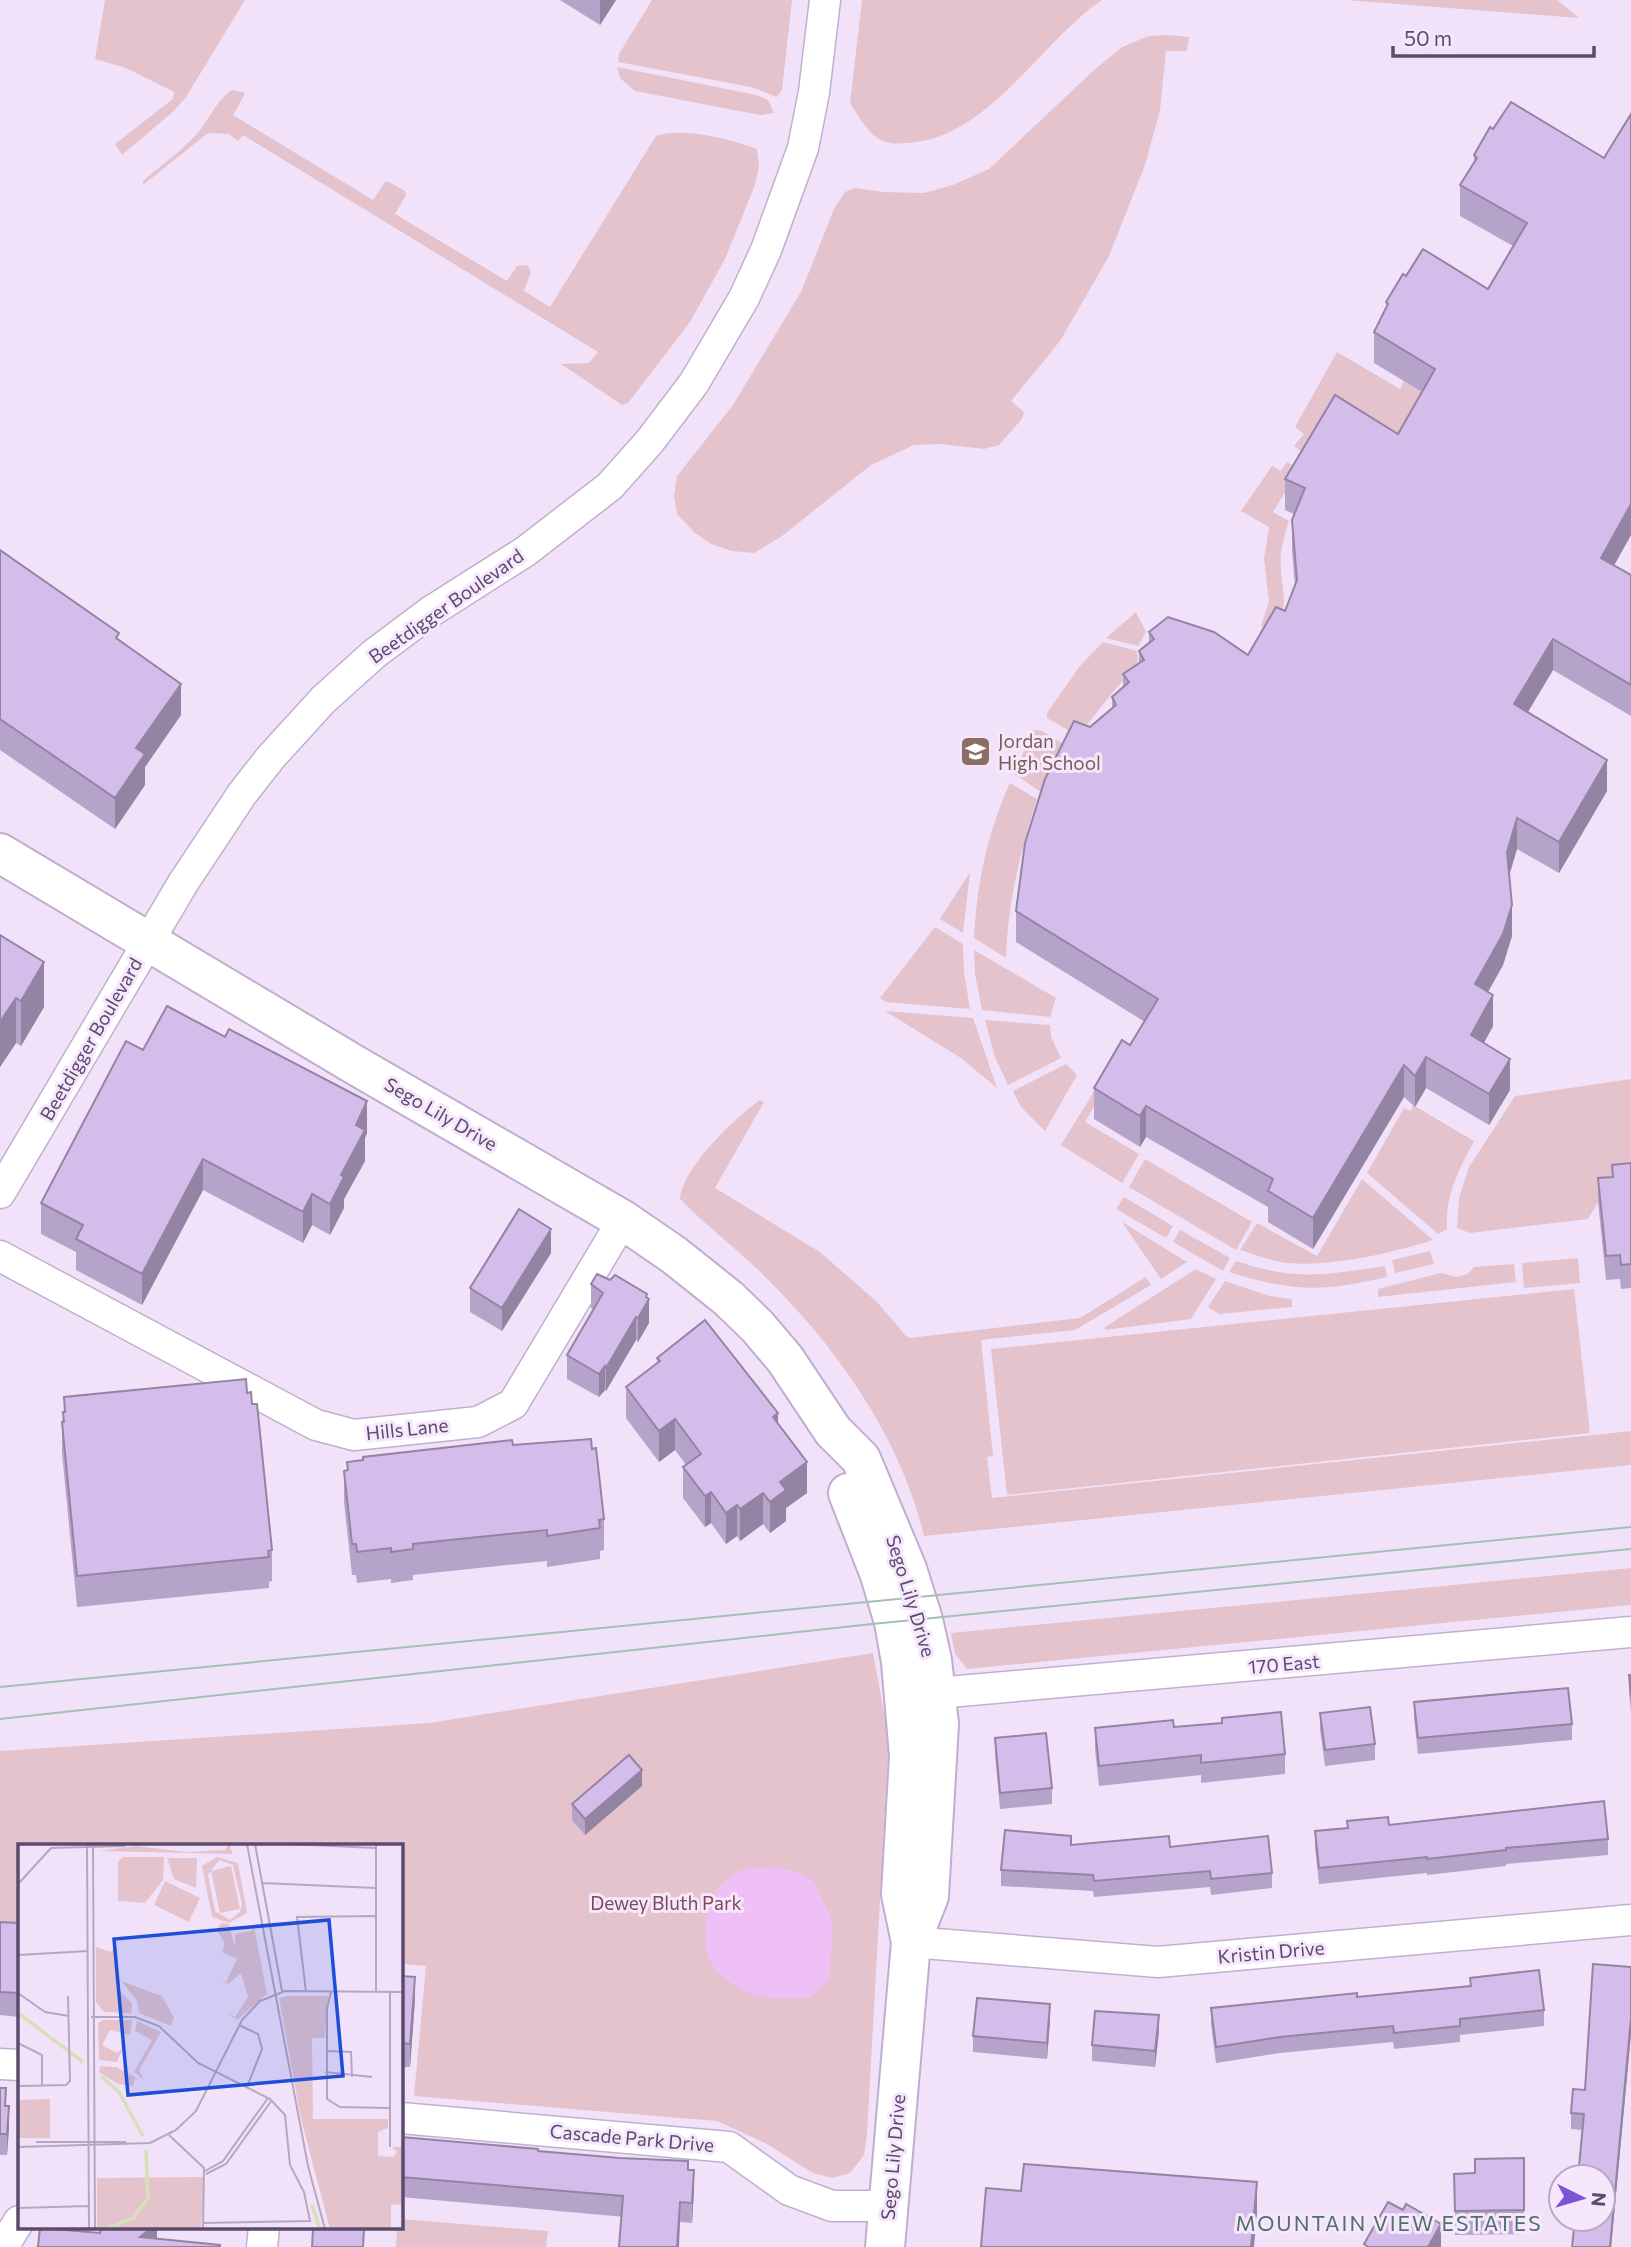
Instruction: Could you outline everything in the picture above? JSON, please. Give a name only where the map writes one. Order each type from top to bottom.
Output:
[{"type":"main road","name":"Sego Lily Drive","points":[[0,853],[148,943],[623,1220],[728,1298],[785,1359],[833,1431],[861,1459],[907,1570],[923,1620],[937,1693],[939,1734],[929,1896],[911,1942]]},
{"type":"main road","name":"Sego Lily Drive","points":[[833,1431],[838,1473],[880,1575],[894,1622],[901,1662],[908,1756],[901,1894],[911,1942],[885,2247]]},
{"type":"street","name":"Beetdigger Boulevard","points":[[0,1193],[183,883],[242,794],[271,757],[323,700],[401,633],[526,551],[610,486],[681,401],[744,298],[786,198],[803,148],[814,92],[825,0]]},
{"type":"street","name":"Hills Lane","points":[[0,1255],[316,1425],[354,1435],[478,1422],[513,1404],[623,1220]]},
{"type":"street","name":"170 East","points":[[937,1693],[1631,1632]]},
{"type":"street","name":"Kristin Drive","points":[[911,1942],[1158,1962],[1631,1920]]},
{"type":"street","points":[[0,2064],[18,2066]]},
{"type":"street","name":"Cascade Park Drive","points":[[402,2118],[729,2147],[789,2190],[832,2206],[889,2206]]},
{"type":"street","points":[[3,2247],[18,2223]]},
{"type":"green space","points":[[105,0],[245,0],[186,97],[175,110],[122,155],[115,144],[173,99],[174,92],[126,68],[95,59]]},
{"type":"green space","points":[[652,0],[792,0],[782,90],[777,97],[751,87],[618,62],[619,54]]},
{"type":"green space","points":[[862,0],[1102,0],[1079,18],[1012,86],[963,125],[936,137],[907,143],[891,143],[872,134],[850,103]]},
{"type":"green space","points":[[1346,0],[1557,0],[1579,18]]},
{"type":"green space","points":[[1149,36],[1189,37],[1187,51],[1166,51],[1160,110],[1145,165],[1109,256],[1060,341],[1011,401],[1024,412],[1022,419],[999,445],[984,449],[941,444],[914,445],[871,465],[782,536],[754,553],[732,551],[711,544],[695,533],[677,514],[674,496],[677,476],[733,405],[801,292],[834,209],[845,192],[855,188],[924,193],[953,185],[989,169],[1122,47]]},
{"type":"green space","points":[[617,67],[756,95],[768,100],[774,113],[760,115],[635,91],[620,78]]},
{"type":"green space","points":[[232,90],[245,94],[233,115],[373,200],[385,182],[405,191],[406,195],[395,214],[507,281],[517,266],[527,265],[531,272],[524,291],[550,307],[656,136],[679,133],[734,141],[757,149],[759,166],[755,185],[725,259],[690,322],[628,403],[622,405],[561,364],[589,363],[598,352],[243,135],[238,141],[229,134],[208,133],[143,185],[143,181],[194,137],[221,100]]},
{"type":"green space","points":[[1337,352],[1400,389],[1404,381],[1435,400],[1398,465],[1303,453],[1294,446],[1304,434],[1295,427]]},
{"type":"green space","points":[[1287,462],[1296,467],[1290,484],[1273,512],[1289,521],[1281,557],[1283,609],[1274,634],[1261,626],[1269,601],[1264,559],[1269,527],[1241,511],[1272,466],[1281,471]]},
{"type":"green space","points":[[1136,612],[1146,632],[1138,646],[1106,638]]},
{"type":"green space","points":[[1103,642],[1137,651],[1138,666],[1117,687],[1078,736],[1047,718],[1047,713],[1080,666]]},
{"type":"green space","points":[[1033,730],[1042,731],[1065,745],[1041,792],[1014,774]]},
{"type":"green space","points":[[1010,783],[1037,799],[1016,877],[1006,958],[974,938],[984,859]]},
{"type":"green space","points":[[970,872],[963,933],[940,919]]},
{"type":"green space","points":[[935,927],[963,944],[970,1009],[886,1002],[880,998]]},
{"type":"green space","points":[[974,950],[1056,998],[1050,1017],[982,1010],[975,974]]},
{"type":"green space","points":[[885,1011],[973,1018],[997,1088],[961,1058]]},
{"type":"green space","points":[[985,1020],[1050,1025],[1051,1037],[1061,1058],[1008,1085],[995,1057]]},
{"type":"green space","points":[[1066,1064],[1077,1075],[1045,1131],[1021,1107],[1013,1091]]},
{"type":"green space","points":[[1118,1066],[1085,1122],[1139,1154],[1122,1183],[1061,1145],[1096,1088]]},
{"type":"green space","points":[[1631,1079],[1631,1187],[1598,1202],[1588,1219],[1470,1233],[1457,1228],[1459,1198],[1469,1167],[1515,1096]]},
{"type":"green space","points":[[760,1100],[764,1102],[715,1188],[820,1252],[877,1302],[910,1338],[1080,1318],[1146,1277],[1151,1285],[1075,1330],[981,1340],[993,1456],[987,1457],[992,1498],[1631,1431],[1631,1465],[924,1536],[898,1461],[880,1425],[836,1357],[783,1295],[680,1199],[683,1186],[700,1158],[724,1131]]},
{"type":"green space","points":[[1413,1105],[1474,1141],[1458,1172],[1451,1194],[1447,1229],[1438,1234],[1367,1173],[1404,1108],[1411,1111]]},
{"type":"green space","points":[[1145,1159],[1252,1222],[1236,1250],[1129,1187]]},
{"type":"green space","points":[[1362,1179],[1433,1240],[1380,1254],[1305,1264],[1282,1262],[1240,1250],[1257,1223],[1317,1256]]},
{"type":"green space","points":[[1124,1197],[1173,1226],[1166,1238],[1116,1209]]},
{"type":"green space","points":[[1122,1222],[1187,1262],[1161,1279]]},
{"type":"green space","points":[[1180,1230],[1230,1258],[1223,1271],[1173,1242]]},
{"type":"green space","points":[[1430,1251],[1434,1264],[1395,1273],[1392,1260]]},
{"type":"green space","points":[[1578,1258],[1580,1283],[1524,1288],[1522,1263]]},
{"type":"green space","points":[[1236,1261],[1293,1274],[1345,1272],[1385,1266],[1387,1277],[1308,1288],[1251,1279],[1229,1272]]},
{"type":"green space","points":[[1514,1264],[1516,1282],[1378,1297],[1378,1289],[1441,1273],[1457,1277],[1468,1274],[1474,1267]]},
{"type":"green space","points":[[1196,1269],[1216,1279],[1191,1319],[1105,1330],[1105,1327]]},
{"type":"green space","points":[[1225,1281],[1270,1296],[1292,1299],[1292,1307],[1219,1314],[1208,1307]]},
{"type":"green space","points":[[1574,1289],[1590,1433],[1007,1495],[991,1349]]},
{"type":"green space","points":[[1631,1568],[1631,1605],[967,1669],[955,1654],[951,1633]]},
{"type":"green space","name":"Dewey Bluth Park","points":[[873,1653],[889,1739],[867,2134],[864,2155],[850,2173],[832,2178],[813,2173],[767,2144],[717,2121],[414,2096],[426,1966],[402,1964],[402,1844],[18,1844],[18,1933],[0,1931],[0,1751],[429,1723]]},
{"type":"green space","points":[[402,2219],[548,2231],[546,2247],[396,2247],[397,2230],[402,2230]]},
{"type":"sand","points":[[776,1867],[800,1873],[813,1880],[830,1915],[833,1928],[829,1980],[810,1998],[765,1997],[745,1991],[720,1974],[708,1956],[706,1922],[712,1899],[718,1889],[725,1880],[739,1872]]},
{"type":"building","points":[[1511,102],[1604,158],[1631,114],[1631,504],[1601,558],[1631,575],[1631,685],[1553,639],[1514,704],[1607,760],[1559,842],[1517,818],[1507,852],[1512,905],[1503,934],[1475,984],[1493,995],[1471,1035],[1510,1059],[1489,1094],[1426,1057],[1415,1076],[1404,1065],[1313,1218],[1268,1191],[1273,1179],[1146,1106],[1140,1116],[1094,1088],[1122,1040],[1130,1045],[1158,999],[1016,911],[1025,843],[1045,779],[1074,721],[1090,727],[1116,705],[1112,697],[1129,682],[1123,674],[1144,660],[1139,651],[1154,639],[1149,632],[1168,617],[1214,632],[1248,655],[1276,607],[1285,611],[1297,580],[1292,520],[1305,488],[1285,479],[1335,395],[1398,434],[1435,369],[1374,332],[1388,304],[1386,302],[1403,274],[1406,276],[1423,249],[1488,289],[1527,223],[1460,185],[1477,158],[1474,155],[1490,127],[1493,129]]},
{"type":"building","points":[[0,550],[119,633],[116,638],[181,684],[136,748],[145,754],[115,798],[0,719]]},
{"type":"building","points":[[0,935],[44,962],[21,1001],[16,998],[0,1022]]},
{"type":"building","points":[[167,1006],[225,1037],[229,1029],[367,1101],[356,1125],[365,1130],[341,1175],[344,1177],[330,1204],[312,1194],[303,1212],[203,1159],[142,1274],[76,1239],[83,1225],[41,1203],[126,1041],[143,1050]]},
{"type":"building","points":[[1631,1163],[1631,1264],[1621,1265],[1620,1255],[1606,1256],[1598,1178],[1613,1177],[1612,1165]]},
{"type":"building","points":[[519,1209],[551,1229],[502,1308],[470,1288]]},
{"type":"building","points":[[597,1274],[610,1280],[615,1275],[647,1294],[649,1299],[606,1368],[605,1366],[599,1374],[567,1355],[603,1293],[591,1284]]},
{"type":"building","points":[[705,1320],[778,1413],[773,1417],[807,1462],[780,1482],[786,1490],[770,1502],[763,1493],[740,1509],[737,1505],[726,1513],[711,1492],[705,1496],[683,1467],[701,1454],[675,1419],[659,1431],[626,1387],[660,1361],[657,1358]]},
{"type":"building","points":[[246,1379],[247,1393],[251,1392],[252,1404],[257,1404],[272,1550],[268,1551],[269,1557],[77,1576],[62,1422],[65,1412],[64,1397]]},
{"type":"building","points":[[591,1439],[592,1449],[596,1448],[604,1519],[599,1520],[600,1528],[547,1536],[547,1530],[413,1544],[413,1549],[391,1552],[391,1548],[357,1552],[356,1544],[352,1544],[344,1471],[348,1470],[347,1462],[363,1460],[363,1457],[512,1440],[513,1445]]},
{"type":"building","points":[[1568,1688],[1572,1724],[1418,1738],[1414,1702]]},
{"type":"building","points":[[1370,1707],[1375,1744],[1325,1750],[1320,1713]]},
{"type":"building","points":[[1281,1712],[1285,1754],[1201,1763],[1201,1755],[1099,1766],[1095,1728],[1173,1720],[1174,1727],[1222,1723],[1222,1718]]},
{"type":"building","points":[[1046,1733],[1052,1788],[1000,1793],[995,1738]]},
{"type":"building","points":[[629,1755],[642,1770],[585,1819],[572,1804]]},
{"type":"building","points":[[1604,1801],[1608,1839],[1319,1868],[1315,1831],[1348,1828],[1347,1821],[1388,1817],[1389,1825]]},
{"type":"building","points":[[1005,1830],[1071,1836],[1071,1845],[1169,1836],[1170,1847],[1268,1836],[1272,1873],[1211,1879],[1210,1871],[1094,1881],[1093,1875],[1001,1870]]},
{"type":"building","points":[[0,1922],[18,1923],[18,1993],[0,1992]]},
{"type":"building","points":[[1593,1964],[1631,1967],[1631,2018],[1617,2171],[1617,2163],[1579,2163],[1584,2114],[1571,2113],[1573,2089],[1585,2090]]},
{"type":"building","points":[[1539,1970],[1544,2010],[1460,2019],[1460,2026],[1394,2033],[1393,2026],[1280,2037],[1216,2047],[1211,2008],[1357,1993],[1357,1997],[1471,1986],[1470,1978]]},
{"type":"building","points":[[402,1976],[415,1977],[410,2044],[402,2043]]},
{"type":"building","points":[[977,1998],[1050,2004],[1047,2043],[973,2036]]},
{"type":"building","points":[[1095,2011],[1159,2015],[1155,2051],[1092,2045]]},
{"type":"building","points":[[0,2088],[6,2088],[5,2106],[9,2106],[7,2134],[0,2134]]},
{"type":"building","points":[[402,2137],[620,2158],[688,2161],[688,2170],[694,2170],[692,2203],[680,2202],[677,2247],[619,2247],[623,2196],[402,2177]]},
{"type":"building","points":[[1524,2158],[1524,2210],[1455,2211],[1454,2174],[1475,2173],[1475,2159]]},
{"type":"building","points":[[1024,2164],[1257,2182],[1251,2247],[981,2247],[986,2188],[1021,2191]]},
{"type":"building","points":[[1388,2202],[1403,2210],[1406,2204],[1441,2224],[1428,2247],[1368,2247],[1364,2244]]},
{"type":"building","points":[[40,2230],[100,2233],[100,2230],[149,2230],[140,2237],[220,2245],[220,2247],[38,2247]]},
{"type":"building","points":[[313,2230],[364,2230],[363,2247],[312,2247]]},
{"type":"building","points":[[1574,2233],[1611,2233],[1610,2247],[1572,2247]]},
{"type":"tram line","points":[[0,1687],[1631,1527]]},
{"type":"tram line","points":[[0,1719],[872,1624],[1631,1549]]},
{"type":"place","name":"Jordan High School","points":[[975,752]]},
{"type":"district","name":"MOUNTAIN VIEW ESTATES","points":[[1389,2224]]}]
